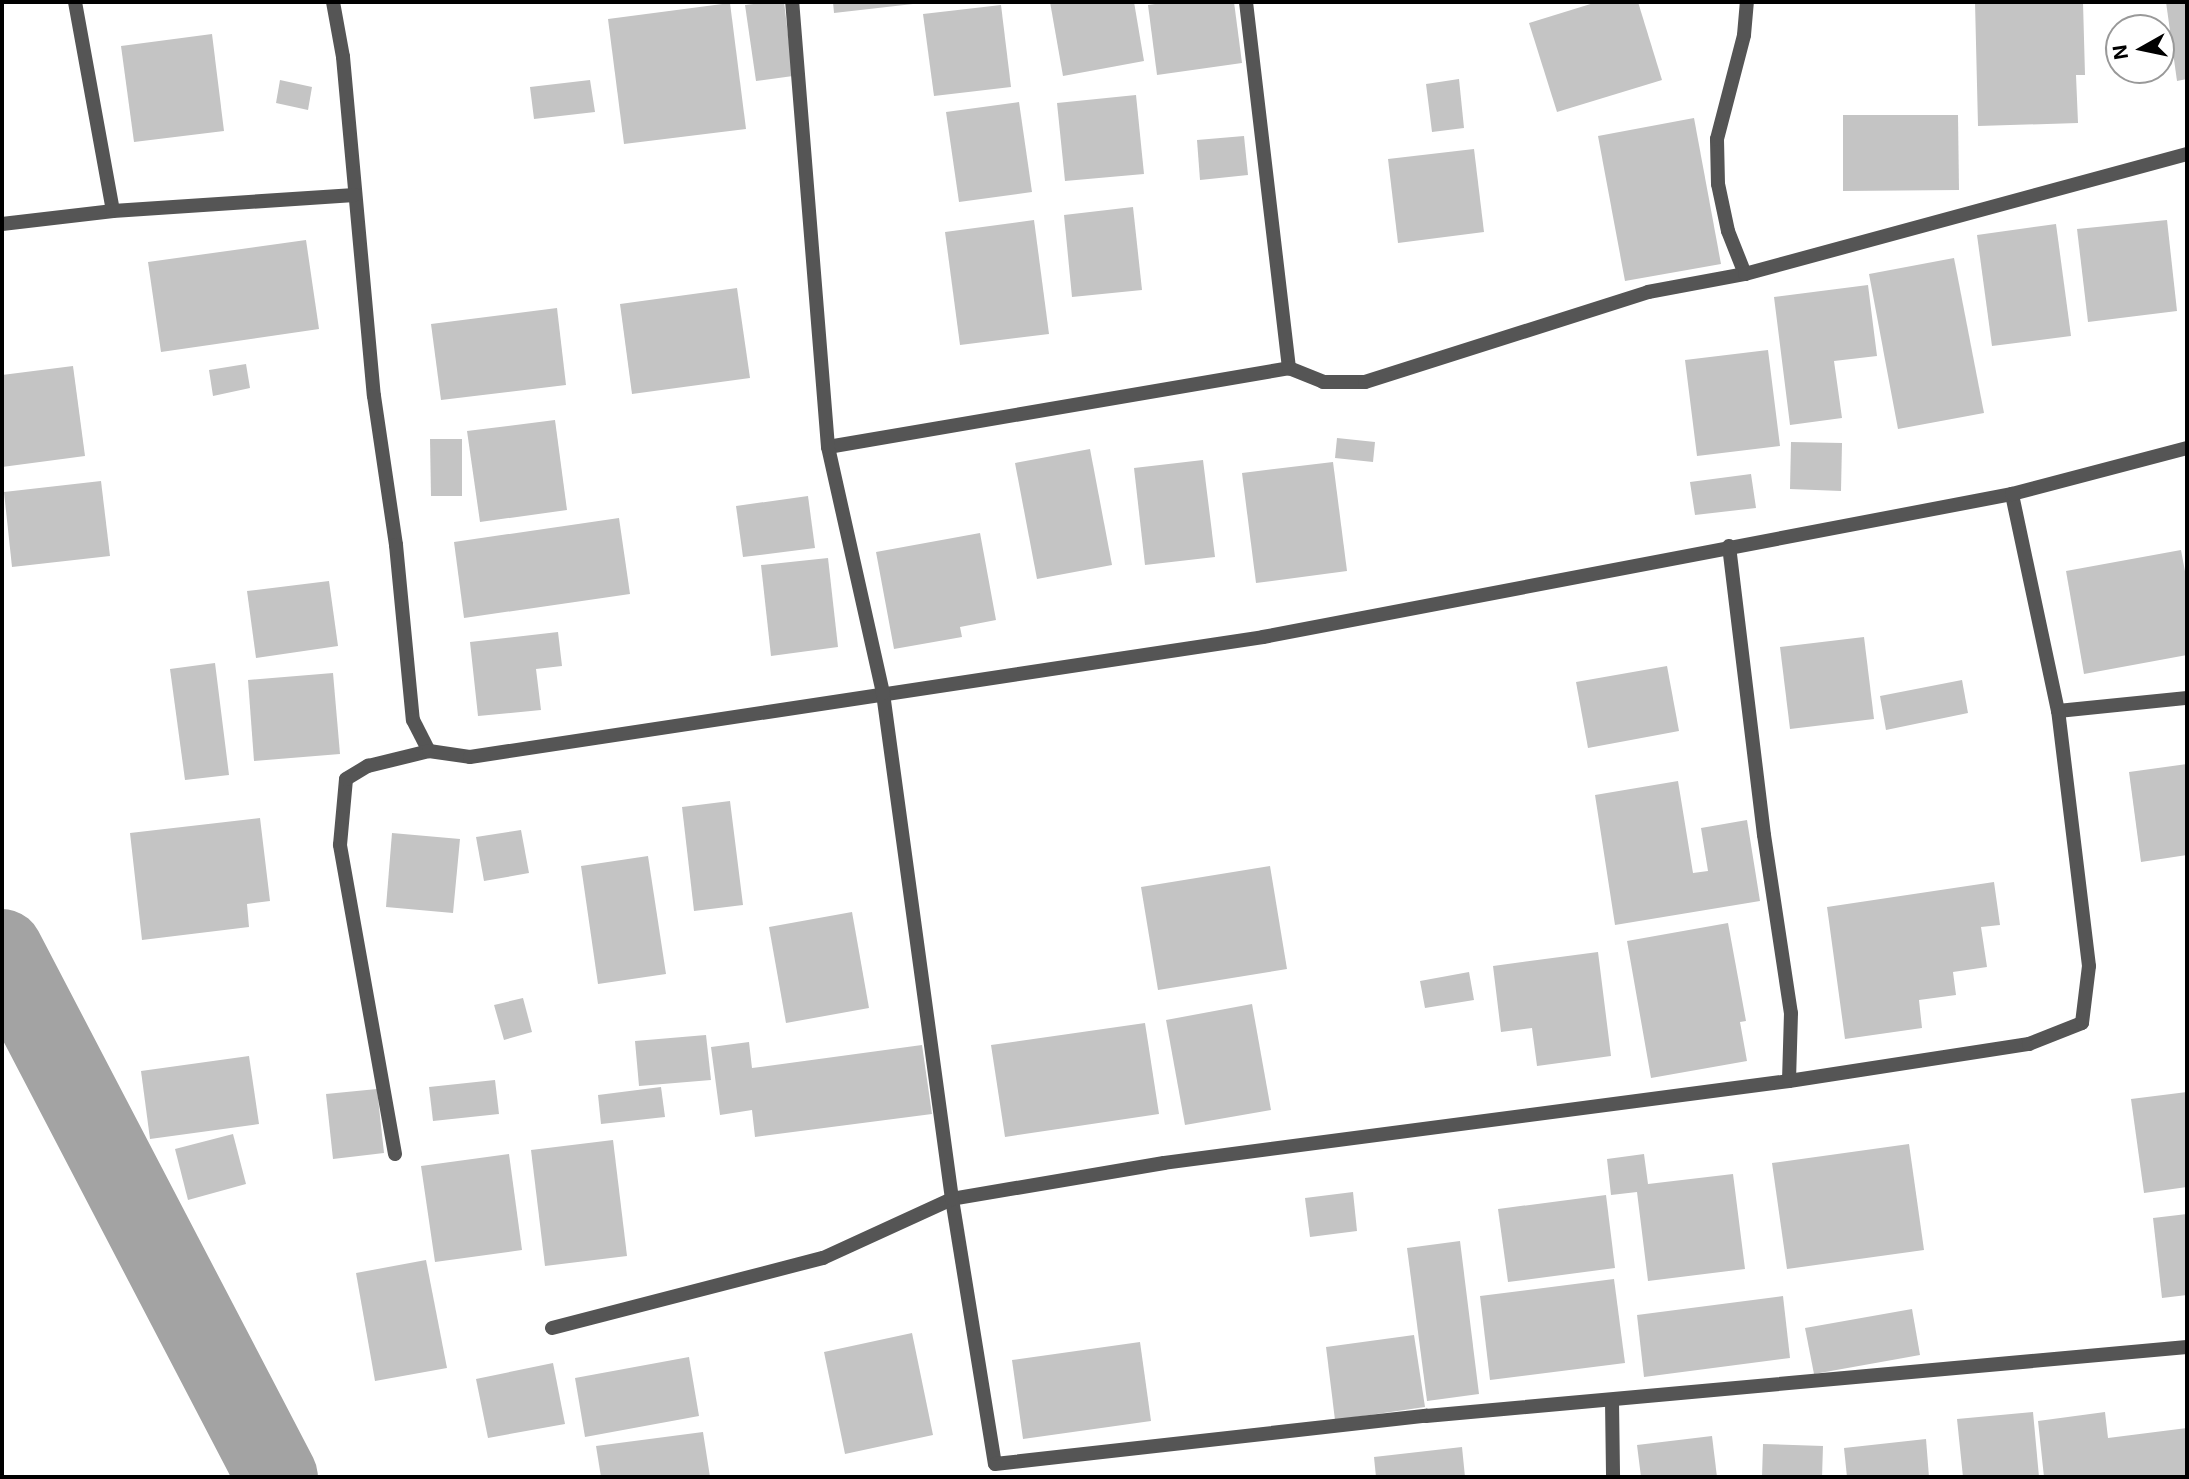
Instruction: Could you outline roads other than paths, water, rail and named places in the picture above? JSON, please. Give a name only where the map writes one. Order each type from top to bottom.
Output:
[{"type":"street","points":[[75,2],[113,211]]},
{"type":"street","points":[[333,2],[343,57],[354,195],[413,720],[429,751]]},
{"type":"street","points":[[792,2],[828,447],[883,693],[952,1199],[995,1464],[1612,1401],[2187,1347]]},
{"type":"street","points":[[1246,2],[1289,368]]},
{"type":"street","points":[[1745,274],[1723,208],[1717,139],[1744,35],[1747,2]]},
{"type":"street","points":[[828,447],[1289,368],[1323,382],[1365,382],[1648,292],[1745,274],[2187,154]]},
{"type":"street","points":[[2,224],[113,211],[354,195]]},
{"type":"street","points":[[395,1154],[340,845],[346,779],[368,766],[429,751],[470,757],[1263,637],[2011,494],[2187,448]]},
{"type":"street","points":[[552,1328],[823,1258],[952,1199],[1164,1163],[1789,1081],[2029,1044],[2082,1023],[2089,966],[2058,711],[2011,494]]},
{"type":"street","points":[[1729,546],[1763,835],[1791,1013],[1789,1081]]},
{"type":"street","points":[[2058,711],[2187,698]]},
{"type":"street","points":[[1612,1401],[1613,1477]]},
{"type":"waterway","points":[[2,950],[277,1477]]}]
